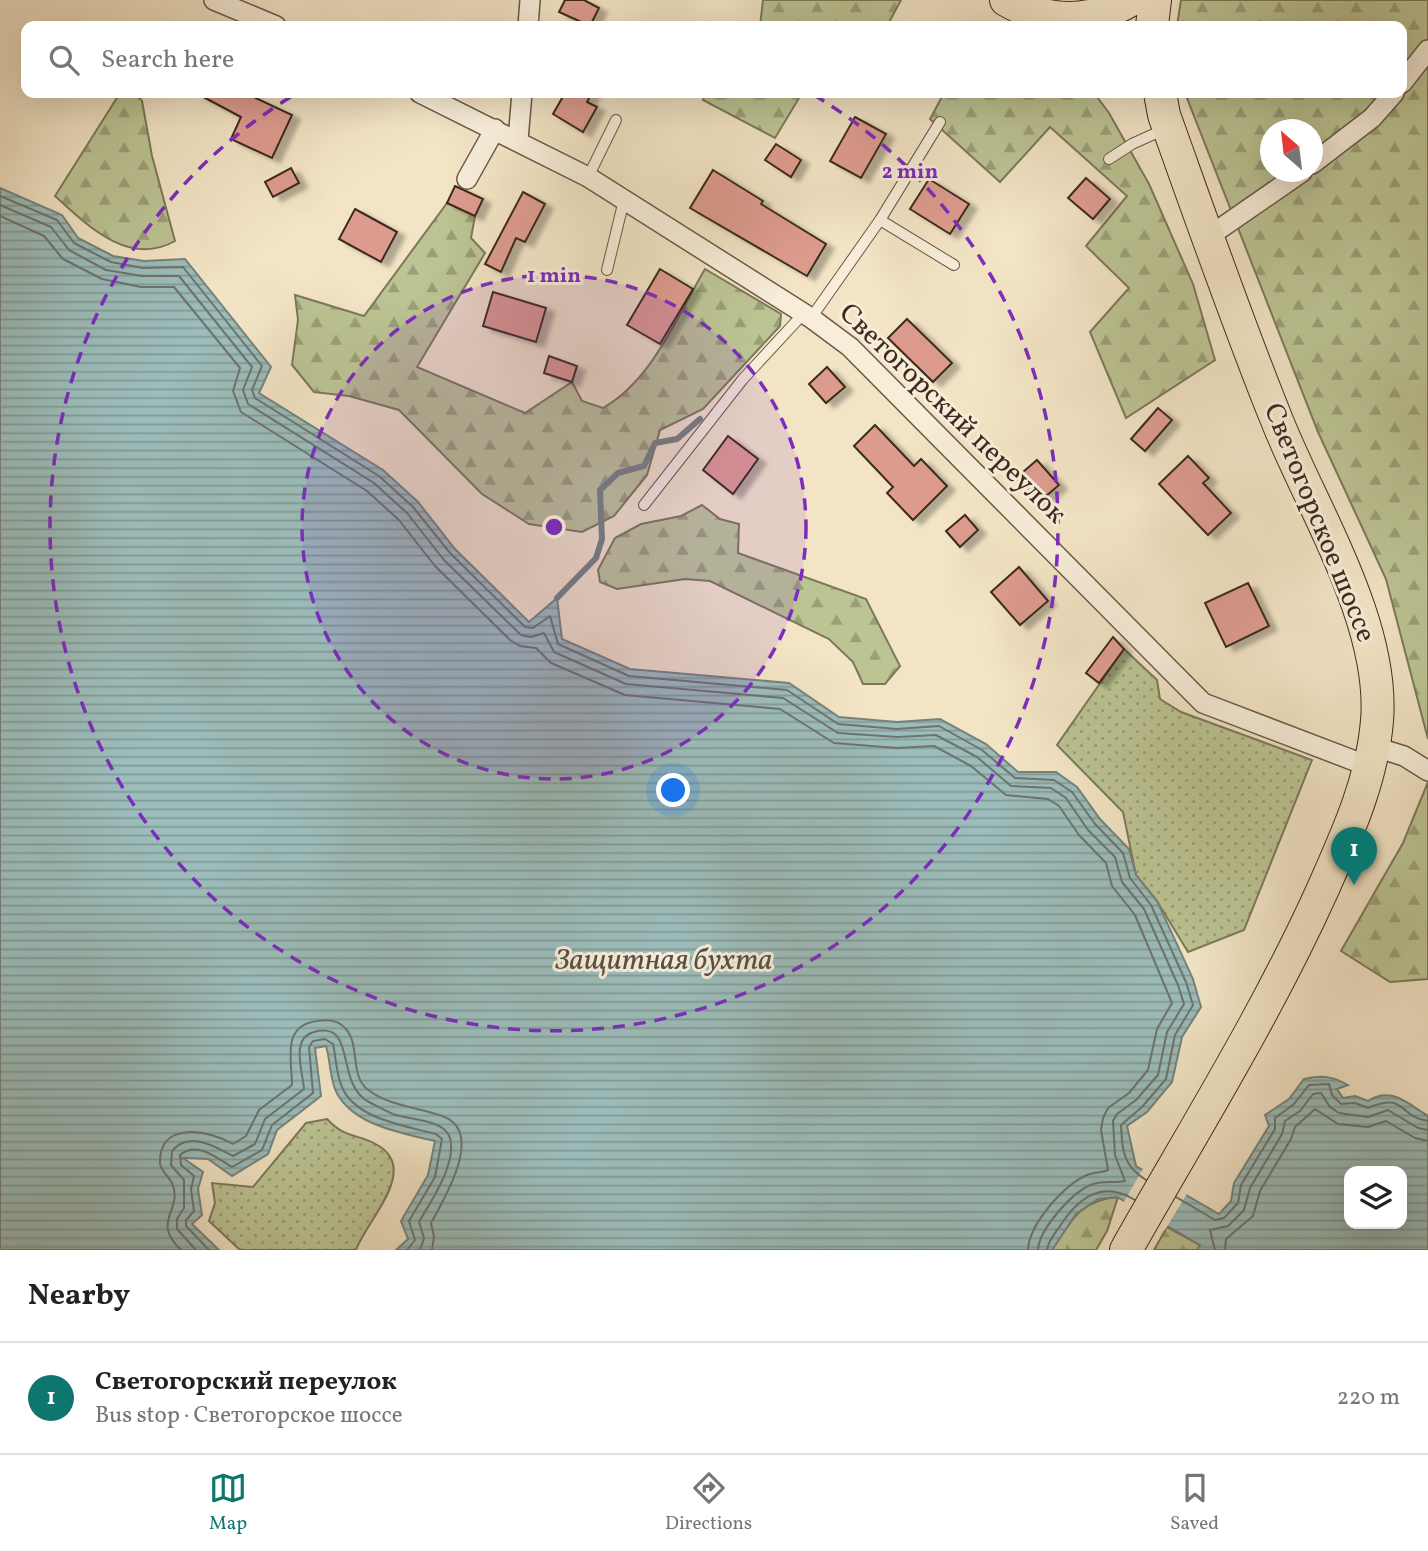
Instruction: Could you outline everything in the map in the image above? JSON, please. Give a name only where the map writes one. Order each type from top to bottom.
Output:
[{"type":"main road","points":[[1006,0],[1057,21]]},
{"type":"main road","points":[[1077,21],[1131,0]]},
{"type":"main road","points":[[1153,21],[1155,0]]},
{"type":"main road","name":"Светогорское шоссе","points":[[1128,1247],[1292,958],[1359,803],[1377,721],[1376,684],[1371,651],[1360,612],[1298,473],[1160,107]]},
{"type":"street","points":[[214,0],[264,21]]},
{"type":"street","points":[[528,21],[530,0]]},
{"type":"street","points":[[1407,77],[1428,50]]},
{"type":"street","name":"Светогорский переулок","points":[[430,98],[588,177],[808,315],[850,347],[1203,703],[1370,756],[1404,756],[1428,771]]},
{"type":"street","points":[[518,140],[522,98]]},
{"type":"street","points":[[1323,156],[1372,118],[1390,98]]},
{"type":"street","points":[[467,179],[495,129]]},
{"type":"street","points":[[1208,237],[1288,182]]},
{"type":"lane","points":[[1109,159],[1132,144],[1160,107]]},
{"type":"lane","points":[[588,177],[616,120]]},
{"type":"lane","points":[[644,505],[743,379],[808,315],[880,219],[940,122]]},
{"type":"lane","points":[[607,270],[624,200]]},
{"type":"lane","points":[[880,219],[954,265]]},
{"type":"green space","points":[[763,0],[901,0],[890,21],[761,21]]},
{"type":"green space","points":[[1181,0],[1428,0],[1428,739],[1386,579],[1318,432],[1187,98],[1407,98],[1407,21],[1178,21]]},
{"type":"green space","points":[[117,98],[140,98],[175,241],[158,248],[141,249],[110,240],[55,196]]},
{"type":"green space","points":[[704,98],[799,98],[775,138],[703,100]]},
{"type":"green space","points":[[941,98],[1098,98],[1149,184],[1193,284],[1215,360],[1126,418],[1090,332],[1129,288],[1086,246],[1127,196],[1050,127],[1000,182],[930,119]]},
{"type":"green space","points":[[447,203],[475,216],[471,238],[485,253],[417,367],[525,413],[572,382],[582,401],[603,408],[621,396],[650,364],[662,346],[705,269],[781,314],[780,326],[703,409],[660,430],[647,475],[614,516],[582,532],[529,524],[482,494],[399,410],[349,396],[314,392],[292,365],[298,320],[295,295],[364,316]]},
{"type":"green space","points":[[702,505],[720,519],[739,524],[738,553],[866,599],[900,666],[885,684],[863,684],[853,662],[829,639],[710,581],[685,579],[617,589],[600,582],[598,570],[615,538],[641,524],[681,516]]},
{"type":"green space","points":[[1124,649],[1157,680],[1160,699],[1181,712],[1312,760],[1244,930],[1188,952],[1157,901],[1136,875],[1123,812],[1057,745]]},
{"type":"green space","points":[[1428,782],[1428,979],[1390,982],[1341,951],[1403,843]]},
{"type":"green space","points":[[327,1119],[341,1131],[379,1146],[390,1156],[394,1169],[386,1196],[356,1250],[240,1250],[209,1221],[215,1203],[212,1183],[253,1187],[306,1123]]},
{"type":"green space","points":[[1118,1197],[1107,1231],[1096,1250],[1052,1250],[1071,1221],[1085,1207],[1094,1202]]},
{"type":"green space","points":[[1167,1227],[1200,1245],[1197,1250],[1154,1250]]},
{"type":"water","name":"Защитная бухта","points":[[0,188],[62,215],[78,238],[113,256],[144,261],[185,259],[271,367],[259,393],[383,470],[418,502],[455,549],[529,622],[557,598],[562,639],[630,669],[789,683],[839,717],[897,722],[940,719],[986,744],[1018,772],[1056,772],[1077,787],[1100,819],[1129,849],[1136,875],[1157,901],[1193,979],[1201,1007],[1182,1037],[1172,1082],[1147,1112],[1127,1126],[1136,1166],[1219,1214],[1231,1201],[1234,1183],[1269,1126],[1265,1115],[1289,1099],[1304,1079],[1332,1078],[1348,1085],[1337,1089],[1343,1098],[1355,1096],[1368,1101],[1384,1095],[1392,1096],[1428,1116],[1428,1250],[1197,1250],[1200,1245],[1117,1197],[1098,1199],[1076,1214],[1052,1250],[396,1250],[408,1239],[401,1221],[428,1175],[435,1141],[378,1126],[352,1111],[335,1089],[326,1046],[315,1048],[321,1096],[277,1130],[268,1154],[232,1176],[208,1159],[183,1158],[203,1172],[198,1189],[202,1215],[192,1224],[219,1250],[0,1250]]},
{"type":"pier","points":[[1144,1167],[1188,1192],[1165,1230],[1122,1205]]},
{"type":"building","points":[[565,0],[584,0],[599,8],[592,21],[579,21],[559,12]]},
{"type":"building","points":[[205,98],[256,98],[292,115],[272,158],[231,139],[241,117]]},
{"type":"building","points":[[562,98],[589,98],[587,102],[597,107],[583,132],[553,114]]},
{"type":"building","points":[[855,117],[886,134],[861,178],[830,161]]},
{"type":"building","points":[[776,144],[801,160],[791,177],[765,160]]},
{"type":"building","points":[[291,168],[299,183],[273,197],[265,182]]},
{"type":"building","points":[[713,170],[763,201],[761,204],[826,244],[807,276],[690,208]]},
{"type":"building","points":[[1086,178],[1110,199],[1093,219],[1068,198]]},
{"type":"building","points":[[929,179],[969,204],[950,234],[910,209]]},
{"type":"building","points":[[455,186],[483,199],[475,216],[447,203]]},
{"type":"building","points":[[523,192],[545,204],[525,242],[516,238],[501,272],[485,264]]},
{"type":"building","points":[[355,209],[397,232],[381,262],[339,239]]},
{"type":"building","points":[[660,269],[693,289],[660,344],[627,325]]},
{"type":"building","points":[[493,292],[546,308],[536,342],[483,326]]},
{"type":"building","points":[[907,319],[952,363],[933,382],[888,338]]},
{"type":"building","points":[[549,356],[577,366],[572,382],[544,373]]},
{"type":"building","points":[[827,367],[845,387],[826,403],[809,384]]},
{"type":"building","points":[[1158,408],[1172,420],[1145,451],[1131,439]]},
{"type":"building","points":[[875,425],[914,466],[921,459],[947,486],[913,520],[887,493],[893,487],[854,446]]},
{"type":"building","points":[[728,436],[758,459],[733,494],[703,470]]},
{"type":"building","points":[[1188,456],[1209,478],[1203,483],[1231,513],[1208,535],[1159,484]]},
{"type":"building","points":[[1037,460],[1059,485],[1038,503],[1016,478]]},
{"type":"building","points":[[965,515],[978,530],[960,547],[946,531]]},
{"type":"building","points":[[1019,567],[1048,601],[1020,625],[991,592]]},
{"type":"building","points":[[1248,583],[1269,626],[1226,647],[1205,603]]},
{"type":"building","points":[[1113,637],[1124,649],[1099,683],[1086,673]]},
{"type":"waterway","points":[[557,598],[596,558],[602,539],[600,490],[618,473],[644,466],[655,443],[677,439],[700,419]]},
{"type":"place","name":"Светогорский переулок","points":[[1354,885]]}]
